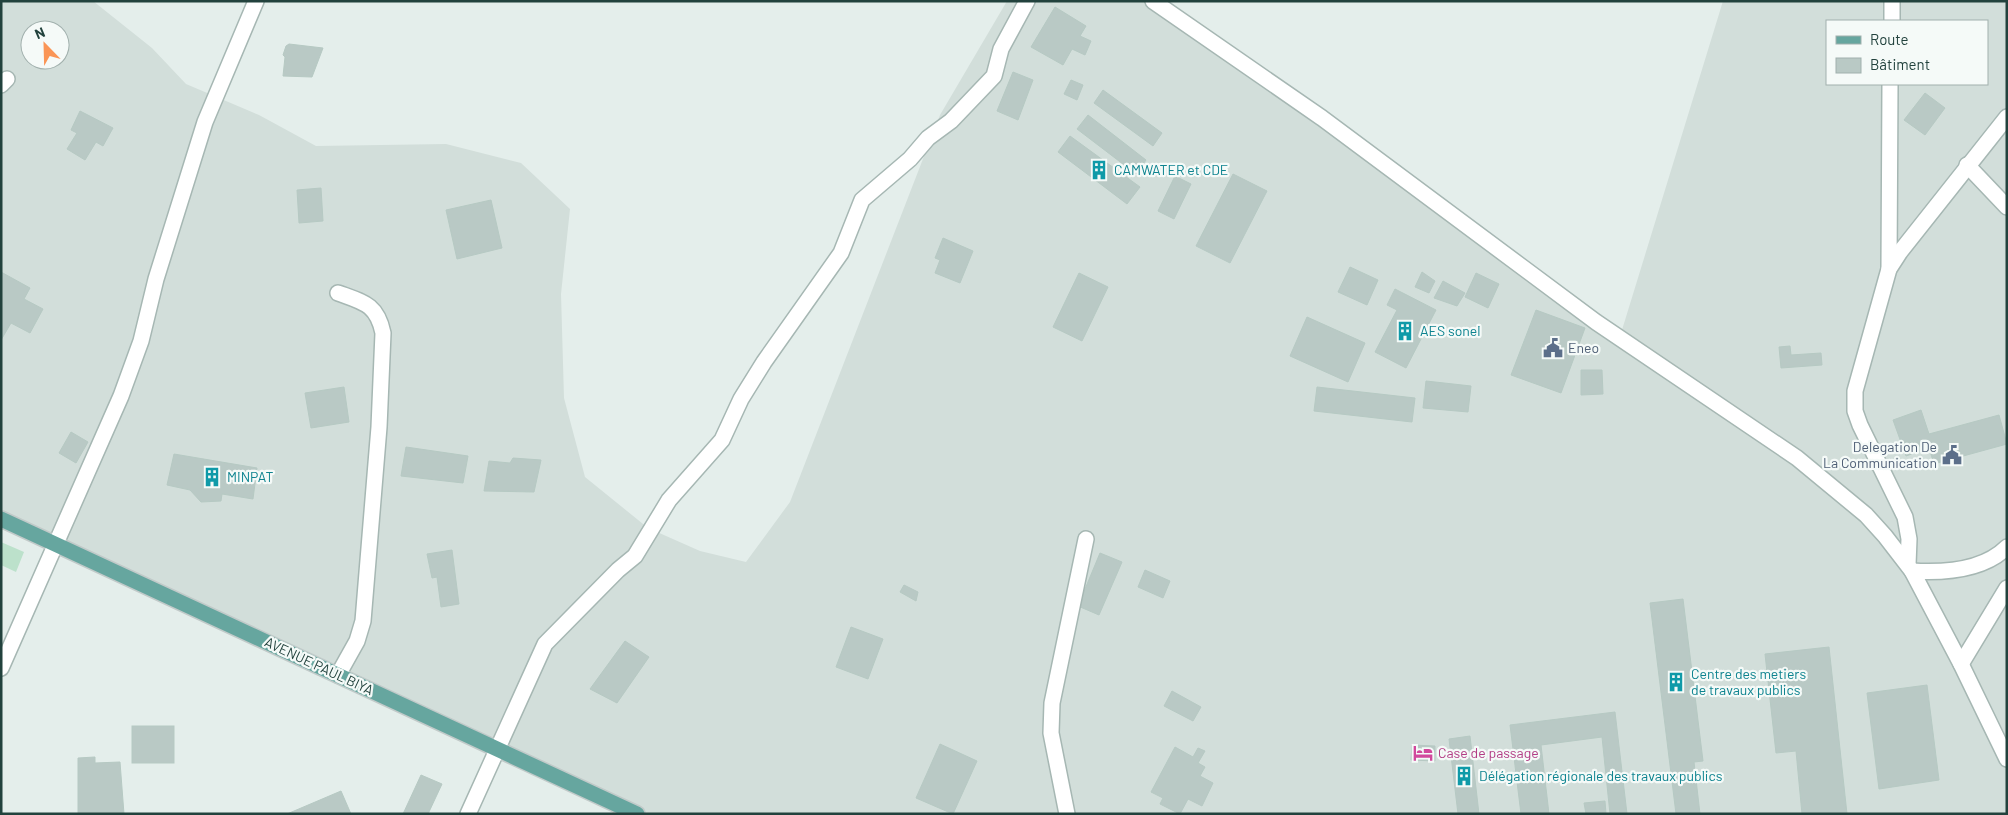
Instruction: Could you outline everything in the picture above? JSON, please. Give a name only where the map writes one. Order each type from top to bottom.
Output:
[{"type":"main road","name":"AVENUE PAUL BIYA","points":[[1,519],[338,675],[618,809],[637,814]]},
{"type":"street","points":[[1,668],[57,545],[86,472],[121,396],[141,341],[156,280],[205,122],[256,1]]},
{"type":"street","points":[[468,814],[545,644],[618,570],[635,556],[669,500],[722,440],[740,399],[841,253],[862,200],[910,159],[928,138],[952,121],[994,76],[1001,49],[1027,1]]},
{"type":"street","points":[[1154,1],[1322,118],[1596,322],[1797,458],[1866,515],[1910,568],[1962,664],[2007,759]]},
{"type":"street","points":[[1892,1],[1892,20]]},
{"type":"street","points":[[1890,85],[1889,269],[1855,391],[1855,411],[1860,425],[1905,516],[1909,538],[1910,568]]},
{"type":"street","points":[[1889,269],[1900,252],[2007,117]]},
{"type":"street","points":[[1967,166],[2007,207]]},
{"type":"street","points":[[338,293],[365,303],[374,310],[380,318],[382,332],[379,427],[363,621],[357,641],[338,675]]},
{"type":"street","points":[[1067,814],[1051,732],[1052,702],[1086,539]]},
{"type":"street","points":[[1910,568],[1927,572],[1967,568],[1986,562],[2007,547]]},
{"type":"street","points":[[1962,664],[2007,588]]},
{"type":"shaded area","points":[[1,1],[93,1],[152,48],[186,84],[259,115],[316,146],[446,144],[521,163],[570,209],[561,294],[564,398],[585,477],[648,528],[700,551],[746,562],[790,502],[940,115],[1007,1],[1156,1],[1618,343],[1723,1],[2007,1],[2007,814],[637,814],[1,517]]},
{"type":"green space","points":[[1,542],[24,552],[16,572],[1,565]]},
{"type":"building","points":[[1055,7],[1086,26],[1080,36],[1091,41],[1085,55],[1072,49],[1063,65],[1031,47]]},
{"type":"building","points":[[289,44],[323,48],[312,77],[283,76],[285,57],[283,55],[286,46]]},
{"type":"building","points":[[1013,72],[1033,80],[1018,120],[997,111]]},
{"type":"building","points":[[1071,80],[1083,85],[1077,100],[1064,94]]},
{"type":"building","points":[[1103,90],[1162,133],[1153,146],[1094,103]]},
{"type":"building","points":[[1925,93],[1945,108],[1925,135],[1904,120]]},
{"type":"building","points":[[80,111],[113,128],[103,146],[96,142],[85,160],[67,149],[77,133],[71,130]]},
{"type":"building","points":[[1088,115],[1146,160],[1136,174],[1077,129]]},
{"type":"building","name":"CAMWATER et CDE","points":[[1070,136],[1140,187],[1127,204],[1058,152]]},
{"type":"building","points":[[1233,174],[1267,191],[1230,263],[1196,246]]},
{"type":"building","points":[[1175,176],[1191,184],[1174,219],[1158,211]]},
{"type":"building","points":[[321,188],[323,221],[299,223],[297,190]]},
{"type":"building","points":[[491,200],[502,248],[457,259],[446,210]]},
{"type":"building","points":[[943,238],[973,251],[960,283],[935,273],[940,260],[935,258]]},
{"type":"building","points":[[1350,267],[1378,280],[1367,305],[1338,292]]},
{"type":"building","points":[[1,272],[30,288],[24,299],[43,309],[30,333],[11,323],[1,340]]},
{"type":"building","points":[[1422,272],[1435,281],[1429,293],[1415,287]]},
{"type":"building","points":[[1079,273],[1108,287],[1082,341],[1053,327]]},
{"type":"building","points":[[1476,273],[1499,284],[1488,308],[1465,297]]},
{"type":"building","points":[[1443,281],[1465,293],[1457,306],[1434,298]]},
{"type":"building","name":"AES sonel","points":[[1395,289],[1436,310],[1406,368],[1375,352],[1397,310],[1387,305]]},
{"type":"building","points":[[1536,310],[1585,328],[1561,393],[1511,375]]},
{"type":"building","points":[[1307,317],[1365,343],[1348,382],[1290,356]]},
{"type":"building","points":[[1790,346],[1791,355],[1821,353],[1822,365],[1781,368],[1779,347]]},
{"type":"building","points":[[1581,370],[1602,370],[1603,394],[1581,395]]},
{"type":"building","points":[[1426,381],[1471,386],[1468,412],[1423,408]]},
{"type":"building","points":[[344,387],[349,422],[311,428],[305,393]]},
{"type":"building","points":[[1317,387],[1415,398],[1412,422],[1314,411]]},
{"type":"building","points":[[1921,410],[1929,434],[1999,415],[2007,444],[1934,464],[1929,448],[1906,456],[1893,420]]},
{"type":"building","points":[[71,432],[88,442],[76,463],[59,453]]},
{"type":"building","points":[[406,447],[468,456],[463,483],[401,476]]},
{"type":"building","name":"MINPAT","points":[[174,454],[257,468],[253,499],[222,494],[221,501],[201,502],[190,490],[167,485]]},
{"type":"building","points":[[513,458],[541,460],[534,492],[484,491],[489,461],[510,463]]},
{"type":"building","points":[[452,550],[459,604],[441,607],[437,577],[432,578],[427,554]]},
{"type":"building","points":[[1100,553],[1122,562],[1099,615],[1078,606]]},
{"type":"building","points":[[1145,570],[1170,581],[1163,598],[1138,587]]},
{"type":"building","points":[[904,585],[918,592],[916,601],[900,592]]},
{"type":"building","name":"Centre des metiers de travaux publics","points":[[1683,599],[1703,761],[1694,762],[1700,814],[1676,814],[1650,603]]},
{"type":"building","points":[[851,627],[883,639],[868,679],[836,667]]},
{"type":"building","points":[[625,641],[649,657],[617,703],[590,689]]},
{"type":"building","points":[[1829,647],[1847,814],[1802,814],[1796,751],[1776,753],[1765,654]]},
{"type":"building","points":[[1927,685],[1939,780],[1879,789],[1867,693]]},
{"type":"building","points":[[1172,691],[1201,707],[1193,721],[1164,706]]},
{"type":"building","points":[[1615,712],[1627,814],[1610,814],[1602,737],[1541,745],[1549,814],[1521,814],[1510,725]]},
{"type":"building","points":[[132,726],[174,726],[174,763],[132,763]]},
{"type":"building","name":"Délégation régionale des travaux publics","points":[[1470,736],[1479,814],[1458,814],[1449,739]]},
{"type":"building","points":[[940,744],[977,761],[953,814],[916,798]]},
{"type":"building","name":"Case de passage","points":[[1412,745],[1435,746],[1435,761],[1411,760]]},
{"type":"building","points":[[1175,747],[1193,757],[1198,748],[1205,751],[1198,763],[1205,767],[1200,776],[1213,783],[1202,806],[1188,799],[1180,814],[1160,804],[1163,798],[1151,792]]},
{"type":"building","points":[[95,757],[95,763],[120,762],[124,814],[78,814],[78,758]]},
{"type":"building","points":[[421,775],[442,784],[428,814],[403,814]]},
{"type":"building","points":[[341,791],[351,814],[287,814]]},
{"type":"building","points":[[1605,801],[1606,814],[1586,814],[1584,803]]},
{"type":"place","name":"CAMWATER et CDE","points":[[1099,170]]},
{"type":"place","name":"AES sonel","points":[[1405,331]]},
{"type":"place","name":"Eneo","points":[[1553,348]]},
{"type":"place","name":"Delegation De La Communication","points":[[1952,455]]},
{"type":"place","name":"MINPAT","points":[[212,477]]},
{"type":"place","name":"Centre des metiers de travaux publics","points":[[1676,682]]},
{"type":"place","name":"Case de passage","points":[[1423,753]]},
{"type":"place","name":"Délégation régionale des travaux publics","points":[[1464,776]]}]
